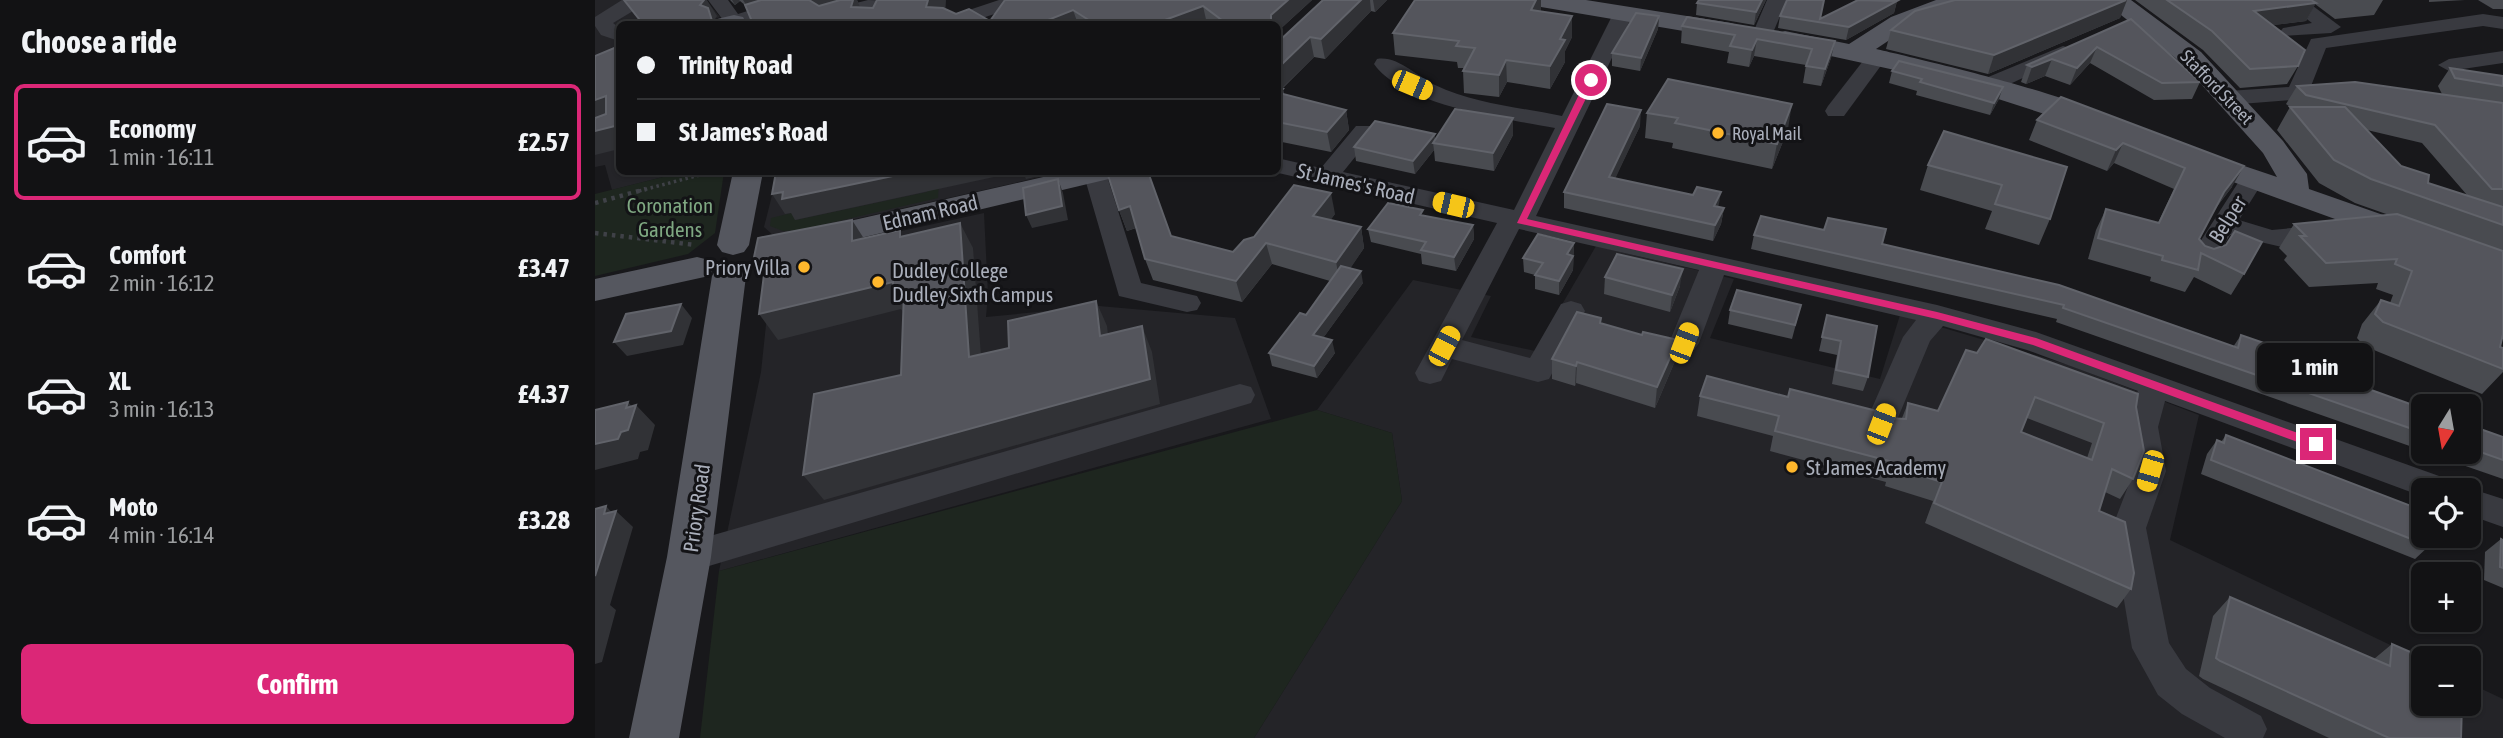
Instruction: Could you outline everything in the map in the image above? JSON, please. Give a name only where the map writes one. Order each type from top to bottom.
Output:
[{"type":"main road","points":[[1541,0],[1587,4],[1623,15],[1762,35],[1866,54],[2031,96],[2122,131]]},
{"type":"main road","points":[[1866,54],[1900,22],[1958,0]]},
{"type":"main road","name":"Stafford Street","points":[[2114,0],[2142,17],[2192,58],[2273,147],[2292,174],[2294,195]]},
{"type":"main road","points":[[2161,145],[2503,269]]},
{"type":"main road","name":"Priory Road","points":[[655,738],[689,557],[715,259],[747,175]]},
{"type":"main road","name":"Ednam Road","points":[[780,248],[1085,175]]},
{"type":"main road","points":[[595,290],[715,259]]},
{"type":"street","points":[[616,34],[608,31],[602,21],[633,5],[632,0]]},
{"type":"street","points":[[718,0],[729,21]]},
{"type":"street","points":[[740,21],[802,0]]},
{"type":"street","points":[[951,21],[974,6],[1018,0]]},
{"type":"street","points":[[1762,35],[1777,0]]},
{"type":"street","points":[[2290,32],[2331,27],[2292,0]]},
{"type":"street","points":[[828,16],[887,1],[874,21]]},
{"type":"street","points":[[974,6],[1003,21]]},
{"type":"street","points":[[1430,373],[1569,124],[1623,15]]},
{"type":"street","points":[[2116,28],[2142,17]]},
{"type":"street","points":[[2299,94],[2301,79],[2318,43],[2483,20],[2503,23]]},
{"type":"street","points":[[1989,85],[2078,45]]},
{"type":"street","points":[[1836,111],[1866,54]]},
{"type":"street","points":[[2449,65],[2503,57]]},
{"type":"street","points":[[1385,64],[1412,85],[1464,105],[1569,124]]},
{"type":"street","points":[[2228,98],[2357,92]]},
{"type":"street","points":[[1328,176],[1364,131]]},
{"type":"street","points":[[1099,175],[1129,290],[1187,303]]},
{"type":"street","name":"St James's Road","points":[[1291,175],[1328,176],[1937,315],[2036,342],[2411,479]]},
{"type":"street","name":"Belper","points":[[2202,259],[2252,180]]},
{"type":"street","points":[[2224,224],[2262,238],[2284,241],[2330,231]]},
{"type":"street","points":[[1684,343],[1715,264]]},
{"type":"street","points":[[1444,346],[1538,371],[1571,311]]},
{"type":"street","points":[[1881,424],[1917,337],[1937,315]]},
{"type":"street","points":[[2159,387],[2147,401],[2142,427],[2150,471],[2129,528],[2151,648],[2172,682],[2196,701],[2247,729]]},
{"type":"street","points":[[689,557],[1240,395]]},
{"type":"street","points":[[2481,505],[2503,513]]},
{"type":"path","points":[[595,203],[700,175]]},
{"type":"path","points":[[595,233],[715,259]]},
{"type":"shaded area","points":[[595,0],[706,0],[720,17],[711,21],[616,21],[616,54],[595,62]]},
{"type":"shaded area","points":[[616,70],[616,175],[671,175],[612,190],[605,165],[595,167],[595,78]]},
{"type":"shaded area","points":[[777,175],[1050,175],[775,237],[764,227]]},
{"type":"shaded area","points":[[984,213],[988,294],[986,317],[1099,306],[1235,318],[1271,419],[719,571],[761,372],[773,259]]},
{"type":"shaded area","name":"St James Academy","points":[[1596,246],[1734,279],[1710,338],[1880,379],[1900,315],[2069,365],[2199,415],[2170,540],[2411,655],[2411,716],[2481,716],[2481,689],[2503,699],[2503,738],[1254,738],[1402,501],[1392,433],[1317,410],[1413,280],[1491,296],[1471,337],[1535,351]]},
{"type":"green space","name":"Coronation Gardens","points":[[671,175],[724,175],[715,233],[688,254],[595,276],[595,194]]},
{"type":"green space","points":[[928,175],[932,175],[939,181],[938,198],[800,230],[783,231],[770,226],[771,218],[796,212],[796,220],[927,192]]},
{"type":"green space","points":[[1317,410],[1392,433],[1402,501],[1254,738],[700,738],[719,571]]},
{"type":"building","points":[[624,0],[704,0],[700,5],[708,8],[712,21],[641,21]]},
{"type":"building","points":[[761,0],[809,0],[819,6],[840,0],[853,0],[851,7],[873,8],[877,0],[928,0],[926,7],[943,8],[956,14],[969,9],[990,21],[752,21],[745,5]]},
{"type":"building","points":[[1005,0],[1288,0],[1271,15],[1271,21],[1223,21],[1203,6],[1162,21],[1090,21],[1073,10],[1046,21],[990,21]]},
{"type":"building","points":[[1323,0],[1361,0],[1321,39],[1310,37],[1281,65],[1281,39]]},
{"type":"building","points":[[1415,0],[1536,0],[1531,10],[1572,16],[1560,39],[1565,40],[1550,66],[1506,60],[1499,75],[1463,71],[1475,48],[1456,46],[1459,41],[1393,33]]},
{"type":"building","points":[[1699,0],[1762,0],[1756,12],[1697,3]]},
{"type":"building","points":[[1787,0],[1824,0],[1820,19],[1858,0],[1897,1],[1849,27],[1780,16]]},
{"type":"building","points":[[1955,0],[2126,0],[1994,55],[1891,30],[1915,11]]},
{"type":"building","points":[[2167,0],[2311,0],[2316,3],[2254,11],[2305,50],[2298,66],[2250,69],[2212,31]]},
{"type":"building","points":[[1636,13],[1659,16],[1641,58],[1612,53]]},
{"type":"building","points":[[1687,17],[1835,41],[1825,69],[1806,66],[1812,49],[1757,39],[1752,50],[1730,46],[1735,35],[1682,26]]},
{"type":"building","points":[[2131,19],[2200,82],[2162,83],[2097,47],[2077,68],[2052,59],[2032,67],[2027,65]]},
{"type":"building","points":[[616,47],[616,126],[595,131],[595,118],[606,114],[606,96],[595,100],[595,56]]},
{"type":"building","points":[[1899,61],[2003,87],[1994,103],[1920,82],[1922,79],[1892,71]]},
{"type":"building","points":[[2450,68],[2503,76],[2503,86],[2455,78]]},
{"type":"building","points":[[1668,79],[1792,104],[1777,144],[1675,123],[1678,118],[1647,113]]},
{"type":"building","points":[[2355,82],[2503,103],[2503,189],[2492,189],[2435,125],[2306,95],[2297,86]]},
{"type":"building","points":[[1281,94],[1346,110],[1327,132],[1281,123]]},
{"type":"building","points":[[2061,97],[2244,166],[2224,192],[2199,239],[2205,246],[2214,249],[2226,245],[2235,231],[2262,242],[2244,274],[2201,253],[2198,270],[2162,260],[2163,256],[2098,238],[2106,209],[2159,223],[2185,168],[2123,143],[2116,150],[2037,120]]},
{"type":"building","points":[[1607,104],[1641,110],[1609,177],[1693,195],[1697,187],[1721,192],[1714,206],[1724,208],[1715,225],[1564,192]]},
{"type":"building","points":[[2290,107],[2345,107],[2401,166],[2429,175],[2428,183],[2503,207],[2503,225],[2371,179],[2334,160]]},
{"type":"building","points":[[1455,109],[1513,118],[1493,153],[1433,143]]},
{"type":"building","points":[[1375,121],[1435,134],[1413,161],[1354,147]]},
{"type":"building","points":[[1944,131],[2067,167],[2050,219],[1995,204],[2002,185],[1928,165]]},
{"type":"building","points":[[775,175],[898,175],[782,199],[783,192],[772,194]]},
{"type":"building","points":[[1108,175],[1149,175],[1171,236],[1233,252],[1244,240],[1254,237],[1294,185],[1331,193],[1313,216],[1361,227],[1336,262],[1266,243],[1236,281],[1145,259],[1130,206],[1119,210]]},
{"type":"building","points":[[1058,179],[1062,206],[1026,215],[1023,188]]},
{"type":"building","points":[[1388,203],[1423,210],[1420,215],[1473,225],[1454,257],[1421,250],[1426,242],[1368,229]]},
{"type":"building","points":[[2397,214],[2503,251],[2503,334],[2500,347],[2503,348],[2503,369],[2383,322],[2375,314],[2381,300],[2399,306],[2412,271],[2395,264],[2397,259],[2326,263],[2300,236],[2306,236],[2294,224]]},
{"type":"building","points":[[1761,216],[1824,230],[1828,218],[1886,229],[1882,244],[2059,285],[2238,348],[2241,335],[2284,350],[2282,358],[2411,404],[2411,428],[2063,308],[2064,305],[1754,235]]},
{"type":"building","points":[[852,220],[852,241],[900,230],[900,237],[960,223],[969,357],[1009,348],[1008,321],[1096,301],[1100,336],[1142,326],[1150,379],[803,475],[814,394],[901,375],[904,292],[893,294],[893,282],[759,314],[766,259],[753,262],[758,238]]},
{"type":"building","points":[[1538,234],[1574,243],[1567,254],[1573,256],[1559,281],[1535,275],[1543,263],[1523,258]]},
{"type":"building","points":[[1617,254],[1683,269],[1672,295],[1605,277]]},
{"type":"building","points":[[1341,266],[1361,271],[1313,335],[1332,340],[1314,366],[1269,353],[1300,313],[1306,315]]},
{"type":"building","points":[[1737,290],[1801,305],[1795,325],[1730,310]]},
{"type":"building","points":[[681,304],[671,331],[614,342],[626,314]]},
{"type":"building","points":[[1577,312],[1601,318],[1600,323],[1642,335],[1643,332],[1678,340],[1657,387],[1577,362],[1576,366],[1552,359]]},
{"type":"building","points":[[1827,315],[1877,326],[1868,377],[1836,370],[1841,341],[1822,337]]},
{"type":"building","points":[[1986,339],[2138,394],[2136,407],[2144,451],[2133,479],[2112,469],[2099,511],[2125,522],[2134,573],[2131,589],[1934,503],[1942,482],[1893,467],[1893,462],[1775,431],[1779,416],[1700,396],[1707,376],[1788,397],[1790,389],[1873,410],[1887,418],[1906,419],[1908,403],[1938,411],[1966,350],[1977,353]],"holes":[[[2035,397],[2104,423],[2092,460],[2021,432]]]},
{"type":"building","points":[[628,402],[626,408],[636,405],[628,430],[621,432],[618,439],[595,444],[595,410]]},
{"type":"building","points":[[2481,429],[2503,437],[2503,460],[2481,452]]},
{"type":"building","points":[[2226,435],[2411,506],[2411,539],[2211,460],[2217,440],[2224,443]]},
{"type":"building","points":[[606,506],[604,514],[616,511],[595,576],[595,509]]},
{"type":"building","points":[[2501,539],[2503,540],[2503,568],[2500,567]]},
{"type":"building","points":[[2230,597],[2390,666],[2392,644],[2411,652],[2411,716],[2462,716],[2461,738],[2389,738],[2216,658]]},
{"type":"place","name":"Royal Mail","points":[[1718,133]]},
{"type":"place","name":"Priory Villa","points":[[804,267]]},
{"type":"place","name":"Dudley College Dudley Sixth Campus","points":[[878,282]]},
{"type":"place","name":"St James Academy","points":[[1792,467]]},
{"type":"route","points":[[1591,80],[1521,220],[1937,315],[2036,342],[2316,444]]}]
